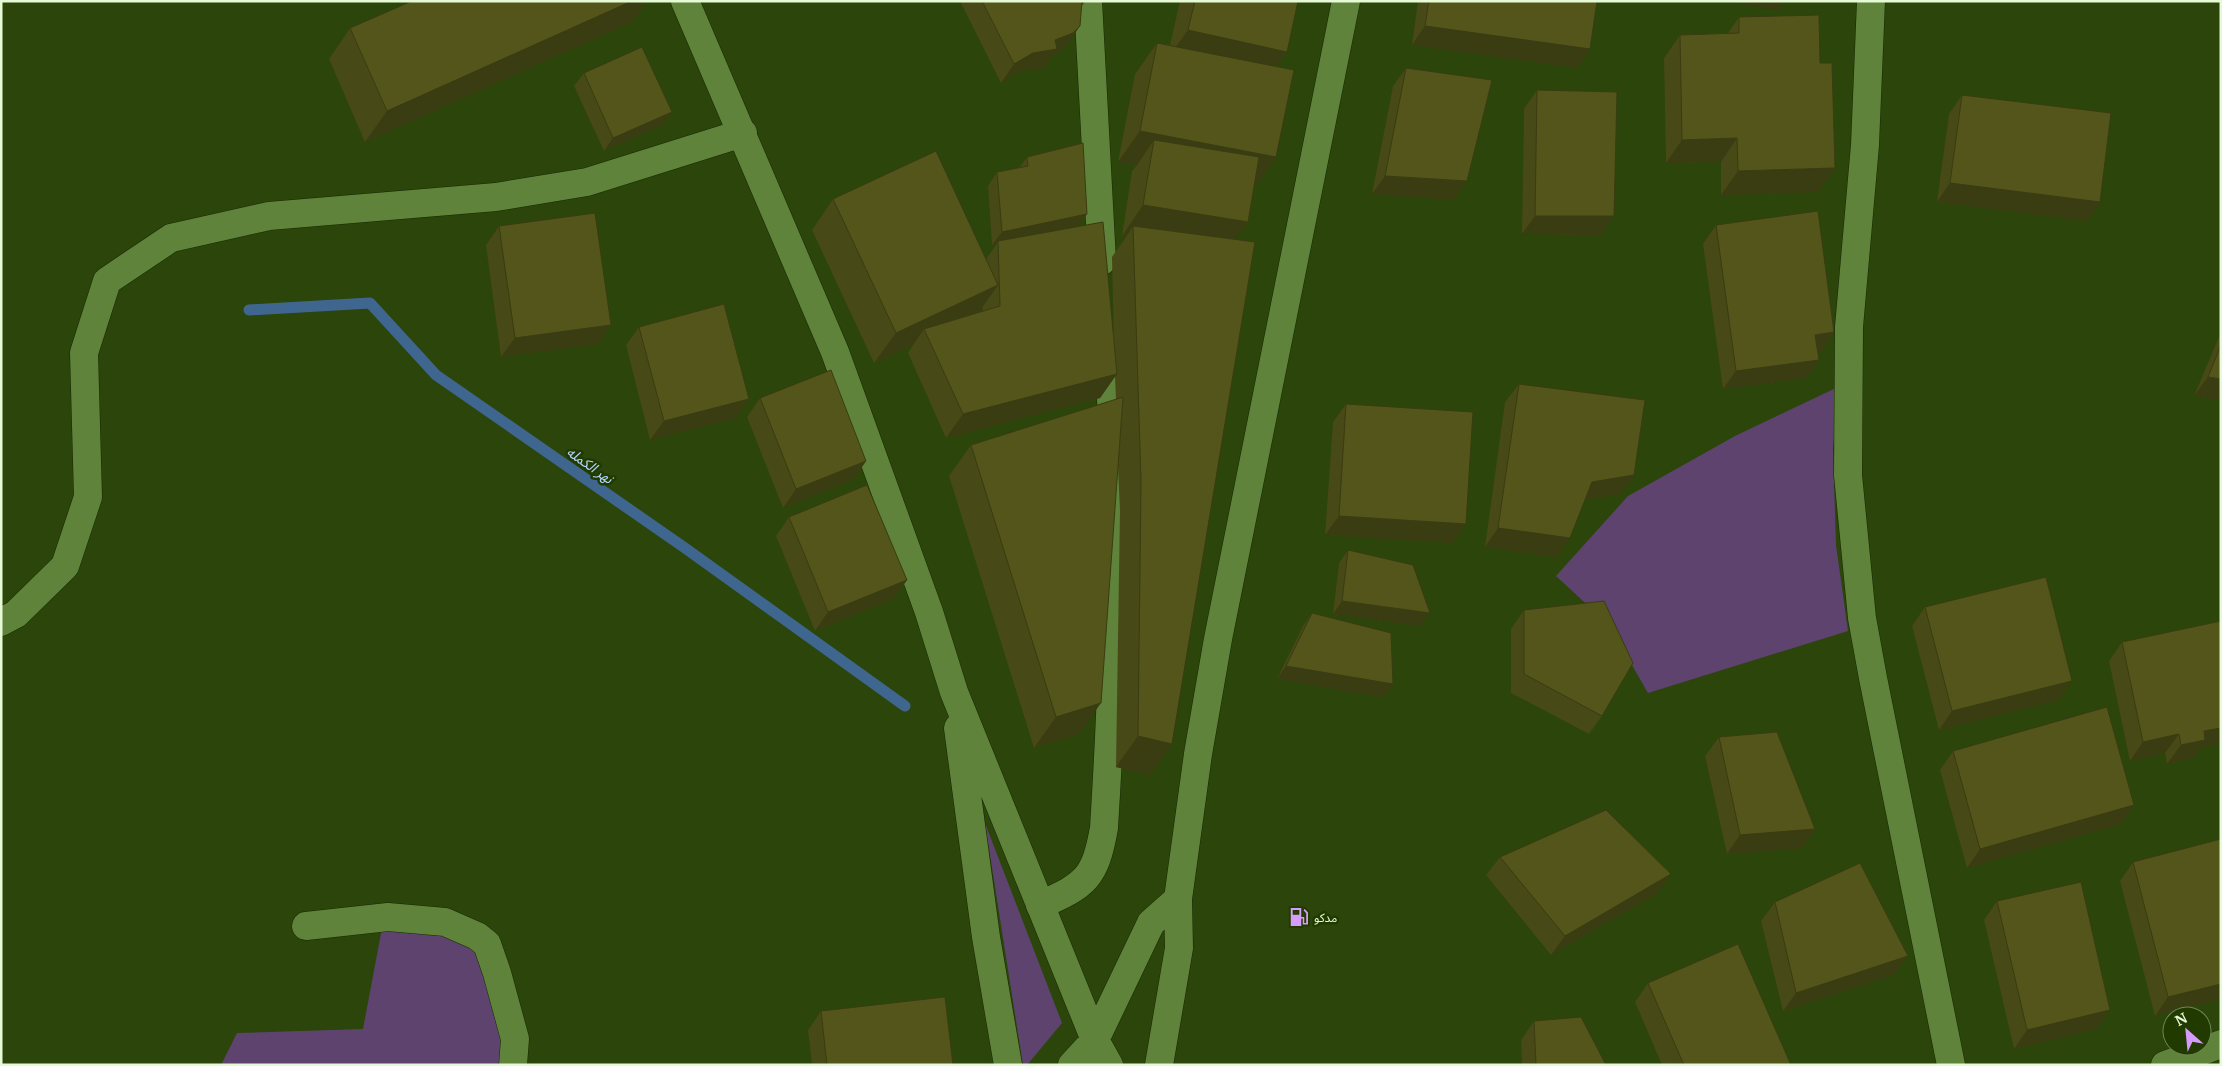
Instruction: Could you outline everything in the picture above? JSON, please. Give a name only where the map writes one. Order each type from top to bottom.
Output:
[{"type":"street","points":[[685,1],[835,352],[929,612],[954,692],[1095,1040],[1109,1065]]},
{"type":"street","points":[[1088,1],[1093,120],[1104,286]]},
{"type":"street","points":[[1159,1065],[1179,948],[1178,898],[1198,754],[1218,639],[1346,1]]},
{"type":"street","points":[[1871,1],[1867,117],[1849,327],[1848,475],[1862,618],[1951,1065]]},
{"type":"street","points":[[1,622],[16,614],[64,566],[88,497],[84,353],[107,281],[171,238],[268,216],[496,197],[587,182],[742,133]]},
{"type":"street","points":[[1040,905],[1072,891],[1092,871],[1100,852],[1104,828],[1115,500],[1114,443],[1107,326]]},
{"type":"street","points":[[954,692],[982,909],[1008,1065]]},
{"type":"street","points":[[1072,1065],[1095,1040],[1152,923],[1178,898]]},
{"type":"street","points":[[306,926],[388,917],[445,922],[477,936],[487,944],[497,972],[515,1040],[513,1065]]},
{"type":"street","points":[[2165,1065],[2221,1044]]},
{"type":"shaded area","points":[[1840,386],[1833,448],[1836,545],[1848,631],[1648,693],[1609,625],[1556,576],[1628,496],[1735,436]]},
{"type":"shaded area","points":[[985,823],[1062,1023],[1027,1065],[1023,1065]]},
{"type":"shaded area","points":[[382,928],[439,935],[485,948],[509,1065],[221,1065],[237,1033],[363,1029]]},
{"type":"building","points":[[412,1],[632,1],[387,111],[350,28]]},
{"type":"building","points":[[982,1],[1082,1],[1080,26],[1073,33],[1055,40],[1057,49],[1033,53],[1014,64]]},
{"type":"building","points":[[1195,1],[1298,1],[1287,52],[1188,30]]},
{"type":"building","points":[[1429,1],[1597,1],[1590,49],[1425,26]]},
{"type":"building","points":[[1819,15],[1820,63],[1832,63],[1835,168],[1738,171],[1737,138],[1682,140],[1680,35],[1739,33],[1739,17]]},
{"type":"building","points":[[1157,43],[1294,70],[1276,157],[1140,131]]},
{"type":"building","points":[[642,47],[672,112],[613,138],[584,73]]},
{"type":"building","points":[[1406,68],[1492,80],[1467,181],[1385,176]]},
{"type":"building","points":[[1537,90],[1617,92],[1614,216],[1535,216]]},
{"type":"building","points":[[1962,95],[2111,113],[2100,202],[1950,183]]},
{"type":"building","points":[[1154,140],[1259,157],[1248,222],[1143,205]]},
{"type":"building","points":[[1083,143],[1087,214],[1002,232],[997,172],[1028,166],[1027,157]]},
{"type":"building","points":[[936,151],[998,285],[896,333],[833,199]]},
{"type":"building","points":[[1818,211],[1834,332],[1815,335],[1819,360],[1736,371],[1716,225]]},
{"type":"building","points":[[595,213],[611,325],[515,338],[499,226]]},
{"type":"building","points":[[1103,222],[1117,374],[963,414],[924,329],[1000,306],[998,241]]},
{"type":"building","points":[[1133,226],[1255,242],[1172,744],[1138,736],[1141,481]]},
{"type":"building","points":[[724,304],[749,399],[664,421],[639,327]]},
{"type":"building","points":[[2221,345],[2221,379],[2208,377]]},
{"type":"building","points":[[831,370],[866,461],[796,489],[760,398]]},
{"type":"building","points":[[1519,384],[1645,400],[1634,475],[1592,482],[1570,538],[1498,528]]},
{"type":"building","points":[[1123,397],[1101,703],[1056,717],[971,445]]},
{"type":"building","points":[[1346,404],[1473,412],[1466,524],[1339,516]]},
{"type":"building","points":[[867,485],[907,580],[828,612],[789,517]]},
{"type":"building","points":[[1348,550],[1413,565],[1430,613],[1342,601]]},
{"type":"building","points":[[2046,577],[2072,681],[1952,711],[1925,607]]},
{"type":"building","points":[[1604,601],[1633,663],[1602,716],[1524,674],[1524,610]]},
{"type":"building","points":[[1312,613],[1391,633],[1393,684],[1286,666]]},
{"type":"building","points":[[2221,621],[2221,728],[2204,731],[2205,740],[2181,745],[2179,734],[2143,742],[2122,642]]},
{"type":"building","points":[[2107,707],[2134,805],[1980,849],[1953,751]]},
{"type":"building","points":[[1777,732],[1815,829],[1740,835],[1719,737]]},
{"type":"building","points":[[1606,810],[1671,874],[1565,936],[1500,857]]},
{"type":"building","points":[[2221,839],[2221,984],[2168,997],[2133,862]]},
{"type":"building","points":[[1860,863],[1908,956],[1796,993],[1775,902]]},
{"type":"building","points":[[2081,882],[2110,1010],[2027,1030],[1997,901]]},
{"type":"building","points":[[1738,944],[1791,1065],[1684,1065],[1648,983]]},
{"type":"building","points":[[945,997],[953,1065],[827,1065],[821,1011]]},
{"type":"building","points":[[1581,1017],[1606,1065],[1536,1065],[1534,1021]]},
{"type":"waterway","name":"نهر الكمله","points":[[249,310],[370,303],[436,375],[685,548],[905,706]]},
{"type":"place","name":"مدكو","points":[[1299,917]]}]
